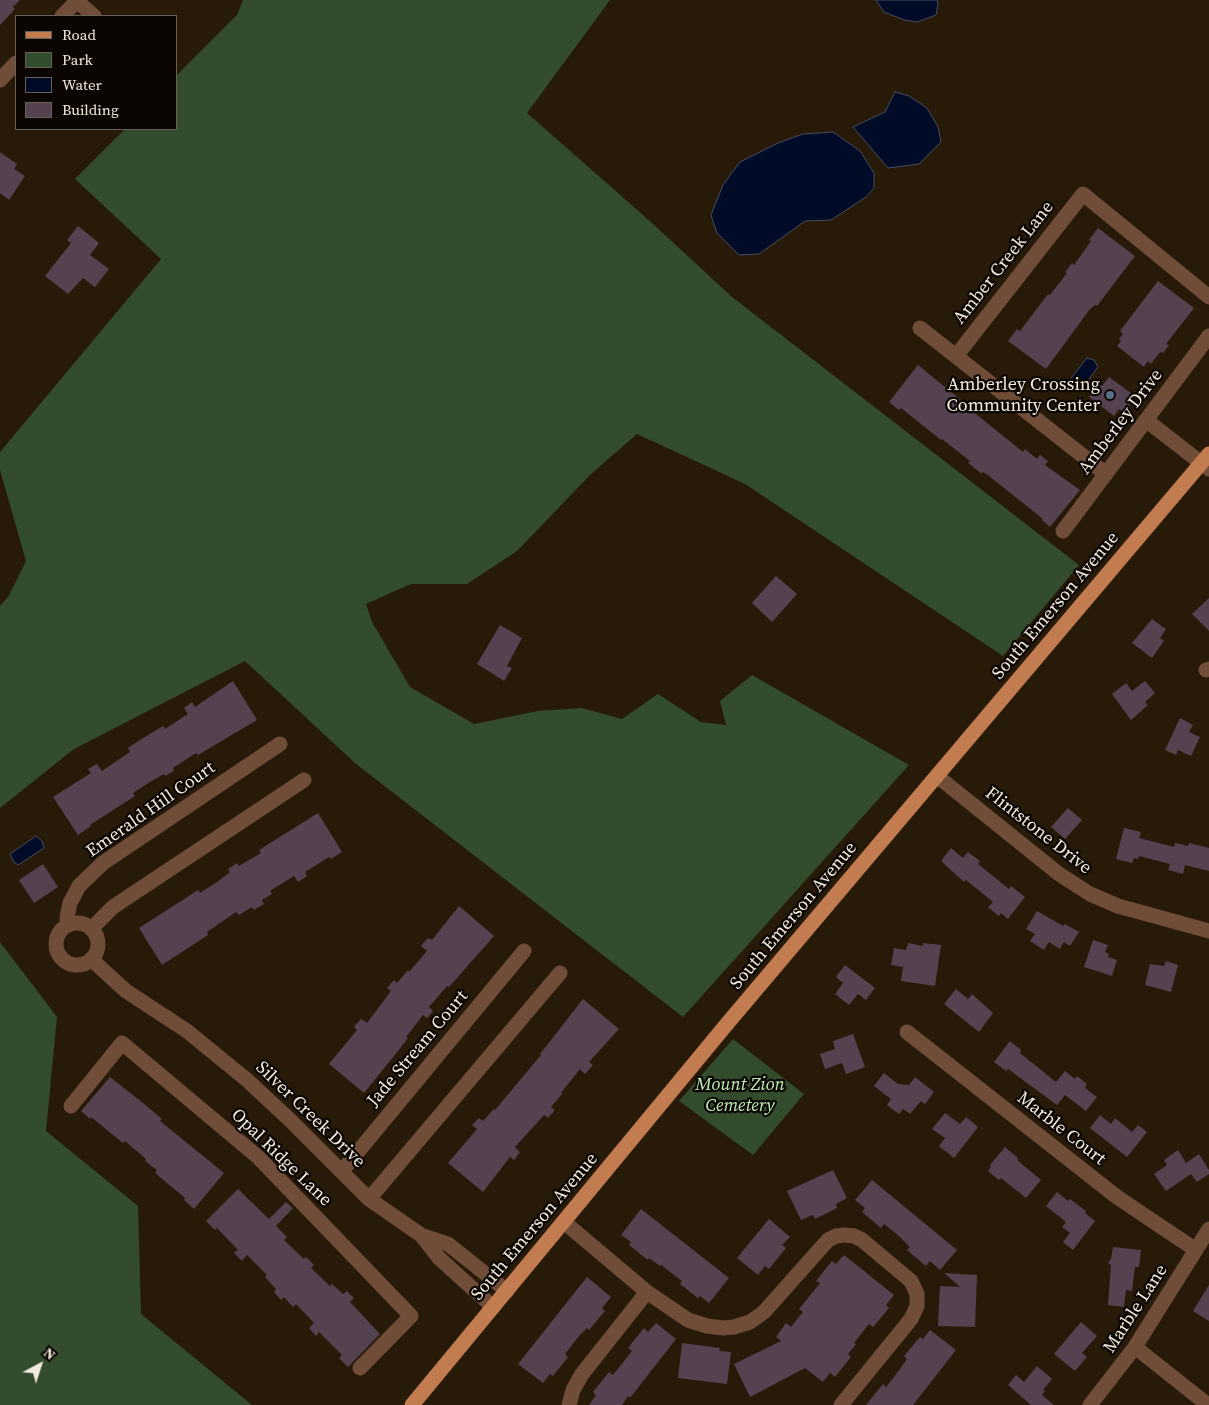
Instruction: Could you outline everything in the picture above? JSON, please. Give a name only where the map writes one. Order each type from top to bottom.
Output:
[{"type":"main road","name":"South Emerson Avenue","points":[[412,1405],[726,1025],[1207,462]]},
{"type":"street","points":[[63,15],[77,1],[93,15]]},
{"type":"street","points":[[0,80],[15,64]]},
{"type":"street","name":"Amber Creek Lane","points":[[956,356],[1083,194],[1209,297]]},
{"type":"street","points":[[920,328],[1106,474]]},
{"type":"street","name":"Amberley Drive","points":[[1063,531],[1209,336]]},
{"type":"street","points":[[1146,420],[1207,462]]},
{"type":"street","name":"Emerald Hill Court","points":[[68,925],[67,917],[70,904],[78,886],[103,863],[280,744]]},
{"type":"street","name":"Flintstone Drive","points":[[937,776],[1059,874],[1090,894],[1118,906],[1209,930]]},
{"type":"street","points":[[91,929],[113,907],[304,780]]},
{"type":"street","points":[[80,924],[91,929],[97,941],[97,948],[91,959],[79,965],[72,964],[61,958],[56,939],[59,933],[68,925],[80,924]]},
{"type":"street","name":"Jade Stream Court","points":[[342,1171],[524,950]]},
{"type":"street","name":"Silver Creek Drive","points":[[91,959],[126,992],[186,1030],[247,1080],[369,1199],[421,1235],[448,1244],[507,1290]]},
{"type":"street","points":[[369,1199],[560,973]]},
{"type":"street","name":"Marble Court","points":[[907,1032],[1117,1197],[1196,1250]]},
{"type":"street","name":"Opal Ridge Lane","points":[[72,1106],[122,1043],[258,1157],[411,1316],[360,1368]]},
{"type":"street","points":[[564,1222],[647,1292],[688,1320],[707,1326],[723,1328],[750,1322],[764,1312],[824,1242],[832,1237],[845,1235],[854,1236],[862,1240],[911,1281],[917,1298],[914,1314],[841,1405]]},
{"type":"street","name":"Marble Lane","points":[[1090,1405],[1135,1347],[1209,1229]]},
{"type":"street","points":[[421,1235],[438,1258],[493,1307]]},
{"type":"street","points":[[569,1405],[573,1390],[582,1374],[647,1292]]},
{"type":"street","points":[[1135,1347],[1208,1405]]},
{"type":"green space","points":[[243,0],[610,0],[527,113],[652,223],[732,297],[1079,565],[1003,656],[745,484],[637,434],[591,474],[517,551],[467,584],[411,584],[366,604],[372,622],[410,687],[474,724],[538,711],[582,708],[622,719],[658,694],[701,722],[726,725],[720,701],[752,675],[909,765],[683,1017],[356,764],[245,661],[74,749],[0,808],[0,606],[8,597],[26,561],[0,470],[0,452],[161,259],[75,179],[124,130],[178,130],[178,74],[237,15]]},
{"type":"green space","points":[[0,942],[57,1017],[46,1131],[138,1206],[141,1314],[252,1405],[0,1405]]},
{"type":"green space","name":"Mount Zion Cemetery","points":[[733,1039],[804,1094],[753,1155],[679,1101]]},
{"type":"water","points":[[876,0],[937,0],[938,4],[936,15],[917,22],[904,20],[884,12]]},
{"type":"water","points":[[895,92],[909,96],[927,108],[938,127],[941,142],[919,164],[888,168],[853,127],[885,112]]},
{"type":"water","points":[[833,132],[860,151],[874,173],[874,188],[866,197],[831,220],[805,221],[759,254],[739,255],[717,233],[711,215],[723,185],[740,162],[778,143],[803,134]]},
{"type":"water","points":[[1087,358],[1094,360],[1098,367],[1080,391],[1073,390],[1068,382]]},
{"type":"water","points":[[36,836],[42,841],[44,848],[18,865],[10,854]]},
{"type":"building","points":[[0,0],[20,0],[13,7],[15,9],[0,25]]},
{"type":"building","points":[[0,152],[17,164],[14,169],[25,176],[9,200],[0,193]]},
{"type":"building","points":[[78,226],[99,243],[90,255],[109,269],[95,287],[83,278],[68,294],[45,276],[71,243],[67,240]]},
{"type":"building","points":[[1098,228],[1135,256],[1097,306],[1095,305],[1090,309],[1046,369],[1008,341],[1017,329],[1020,331],[1048,294],[1050,295],[1067,273],[1065,272],[1072,263],[1074,265]]},
{"type":"building","points":[[1158,281],[1194,308],[1166,344],[1169,345],[1163,353],[1160,352],[1151,364],[1148,361],[1144,367],[1117,346],[1123,334],[1120,331]]},
{"type":"building","points":[[918,365],[1023,452],[1025,449],[1037,459],[1040,455],[1048,461],[1045,465],[1080,490],[1050,527],[1043,519],[989,476],[983,472],[982,474],[968,463],[970,461],[942,439],[901,408],[899,410],[889,402]]},
{"type":"building","name":"Amberley Crossing Community Center","points":[[1109,377],[1131,393],[1126,401],[1130,404],[1123,412],[1119,409],[1114,416],[1089,397],[1099,384],[1102,386]]},
{"type":"building","points":[[776,576],[797,594],[772,622],[752,603]]},
{"type":"building","points":[[1209,598],[1209,631],[1192,614]]},
{"type":"building","points":[[1152,619],[1166,629],[1160,638],[1164,641],[1152,658],[1132,643]]},
{"type":"building","points":[[500,625],[522,638],[507,666],[512,668],[504,681],[477,664]]},
{"type":"building","points":[[233,681],[257,720],[198,755],[196,753],[173,768],[174,771],[150,782],[133,793],[135,796],[78,835],[53,797],[91,773],[88,769],[97,764],[102,771],[130,752],[128,748],[140,740],[163,726],[165,729],[188,714],[184,708],[192,702],[195,707]]},
{"type":"building","points":[[1145,681],[1155,693],[1145,702],[1148,705],[1131,720],[1112,694],[1126,683],[1132,691]]},
{"type":"building","points":[[1180,718],[1193,725],[1189,732],[1200,737],[1191,756],[1178,750],[1176,755],[1165,750]]},
{"type":"building","points":[[1068,808],[1082,820],[1065,839],[1051,827]]},
{"type":"building","points":[[318,813],[342,852],[331,859],[329,857],[305,872],[307,876],[298,882],[294,876],[270,891],[272,894],[262,900],[264,904],[254,910],[252,907],[239,915],[236,912],[207,932],[208,935],[162,965],[139,928],[198,890],[200,893],[230,872],[228,869],[237,863],[239,866],[261,853],[259,850]]},
{"type":"building","points":[[1124,828],[1141,832],[1139,838],[1174,847],[1175,843],[1188,846],[1189,843],[1209,848],[1209,871],[1185,865],[1183,874],[1168,870],[1170,864],[1139,856],[1138,859],[1134,858],[1132,863],[1116,859]]},
{"type":"building","points":[[951,848],[963,858],[968,852],[980,861],[978,864],[1009,889],[1011,886],[1025,897],[1008,919],[1001,913],[999,916],[988,907],[993,902],[966,880],[964,882],[941,861]]},
{"type":"building","points":[[43,864],[58,887],[34,903],[19,880]]},
{"type":"building","points":[[459,906],[494,936],[429,1007],[433,1011],[427,1018],[423,1015],[406,1037],[408,1038],[364,1093],[329,1064],[357,1030],[354,1027],[361,1019],[367,1023],[391,991],[387,988],[394,980],[397,983],[408,970],[409,972],[427,951],[421,946],[428,938],[432,940]]},
{"type":"building","points":[[1037,911],[1063,926],[1065,924],[1079,932],[1070,946],[1064,942],[1060,949],[1049,942],[1044,950],[1030,941],[1035,934],[1026,929]]},
{"type":"building","points":[[1093,940],[1108,945],[1105,952],[1109,954],[1108,957],[1117,960],[1112,976],[1084,967]]},
{"type":"building","points":[[908,943],[923,946],[923,943],[941,945],[935,986],[901,981],[903,967],[891,965],[894,948],[906,950]]},
{"type":"building","points":[[1166,961],[1178,965],[1171,992],[1145,985],[1150,964],[1164,966]]},
{"type":"building","points":[[845,965],[875,988],[866,1000],[858,994],[849,1005],[835,994],[843,983],[836,977]]},
{"type":"building","points":[[956,989],[968,999],[972,994],[993,1013],[979,1032],[944,1004]]},
{"type":"building","points":[[583,999],[619,1029],[589,1062],[593,1065],[585,1074],[580,1069],[551,1107],[555,1110],[548,1118],[544,1115],[515,1147],[520,1152],[514,1160],[510,1157],[483,1192],[448,1163],[477,1129],[472,1125],[479,1118],[483,1121],[495,1110],[541,1055]]},
{"type":"building","points":[[853,1034],[865,1067],[846,1074],[842,1063],[825,1069],[820,1054],[835,1049],[833,1041]]},
{"type":"building","points":[[1010,1041],[1021,1050],[1020,1053],[1056,1082],[1065,1071],[1075,1079],[1077,1076],[1087,1084],[1085,1088],[1097,1097],[1086,1111],[1065,1095],[1057,1105],[1008,1069],[1006,1071],[994,1062]]},
{"type":"building","points":[[884,1073],[898,1084],[909,1085],[915,1077],[934,1092],[925,1104],[921,1101],[910,1114],[903,1109],[899,1114],[887,1105],[891,1099],[874,1086]]},
{"type":"building","points":[[110,1077],[224,1173],[194,1209],[184,1200],[185,1198],[155,1173],[157,1170],[145,1161],[146,1159],[125,1141],[123,1143],[81,1111]]},
{"type":"building","points":[[945,1113],[960,1124],[966,1117],[978,1127],[954,1158],[939,1146],[945,1138],[932,1129]]},
{"type":"building","points":[[1100,1115],[1111,1124],[1115,1118],[1132,1132],[1138,1125],[1147,1132],[1127,1157],[1090,1128]]},
{"type":"building","points":[[1005,1147],[1041,1180],[1026,1198],[1001,1178],[999,1180],[988,1171],[991,1167],[990,1165]]},
{"type":"building","points":[[1178,1150],[1186,1163],[1199,1154],[1209,1170],[1209,1174],[1197,1182],[1191,1174],[1166,1191],[1154,1174],[1167,1165],[1164,1160]]},
{"type":"building","points":[[833,1170],[847,1198],[836,1204],[837,1208],[815,1219],[813,1215],[801,1220],[787,1191]]},
{"type":"building","points":[[872,1180],[957,1250],[940,1270],[930,1261],[926,1266],[907,1250],[910,1247],[900,1237],[884,1224],[881,1228],[862,1212],[865,1208],[855,1200]]},
{"type":"building","points":[[238,1189],[269,1219],[286,1202],[293,1208],[276,1226],[287,1237],[284,1240],[304,1259],[306,1257],[314,1265],[311,1268],[330,1286],[332,1284],[343,1294],[347,1291],[354,1298],[350,1302],[380,1334],[348,1367],[339,1358],[342,1355],[319,1332],[316,1336],[309,1328],[314,1323],[296,1304],[293,1307],[284,1297],[281,1300],[274,1292],[276,1289],[265,1277],[267,1275],[247,1255],[242,1261],[234,1253],[238,1250],[217,1228],[215,1230],[206,1221]]},
{"type":"building","points":[[1057,1192],[1086,1211],[1085,1213],[1095,1221],[1073,1250],[1063,1242],[1070,1233],[1062,1227],[1066,1222],[1046,1206]]},
{"type":"building","points":[[641,1209],[729,1278],[709,1303],[700,1296],[698,1298],[680,1284],[682,1281],[661,1265],[649,1258],[648,1260],[629,1245],[631,1242],[621,1235]]},
{"type":"building","points":[[769,1219],[790,1237],[782,1245],[786,1248],[769,1269],[765,1266],[758,1275],[737,1258]]},
{"type":"building","points":[[1113,1247],[1141,1250],[1139,1267],[1135,1267],[1132,1291],[1126,1290],[1124,1307],[1108,1305],[1111,1265],[1108,1263],[1111,1259]]},
{"type":"building","points":[[844,1255],[894,1295],[886,1305],[889,1308],[873,1327],[869,1324],[854,1343],[856,1344],[848,1354],[851,1357],[835,1377],[830,1373],[823,1382],[805,1368],[750,1397],[734,1364],[781,1341],[776,1337],[786,1323],[791,1327],[803,1312],[799,1309],[820,1283],[816,1281],[832,1261],[836,1264]]},
{"type":"building","points":[[944,1273],[977,1275],[975,1327],[938,1326],[940,1286],[960,1287]]},
{"type":"building","points":[[587,1277],[611,1297],[602,1308],[605,1311],[589,1330],[587,1328],[579,1336],[565,1354],[568,1357],[553,1376],[550,1374],[543,1383],[518,1364]]},
{"type":"building","points":[[1209,1285],[1209,1321],[1193,1311]]},
{"type":"building","points":[[1081,1322],[1097,1336],[1082,1353],[1087,1357],[1075,1371],[1054,1354]]},
{"type":"building","points":[[656,1323],[676,1339],[630,1398],[628,1396],[622,1405],[589,1405],[596,1395],[593,1392],[609,1372],[613,1375],[632,1351],[628,1348],[644,1328],[648,1332]]},
{"type":"building","points":[[930,1330],[956,1350],[913,1405],[866,1405],[883,1384],[886,1387],[907,1359],[904,1356],[920,1337],[923,1339]]},
{"type":"building","points":[[682,1343],[720,1348],[719,1351],[731,1352],[727,1384],[678,1378]]},
{"type":"building","points":[[1037,1366],[1052,1379],[1043,1390],[1045,1391],[1042,1395],[1054,1405],[1031,1405],[1008,1385],[1016,1375],[1024,1382]]},
{"type":"place","name":"Amberley Crossing Community Center","points":[[1110,395]]}]
